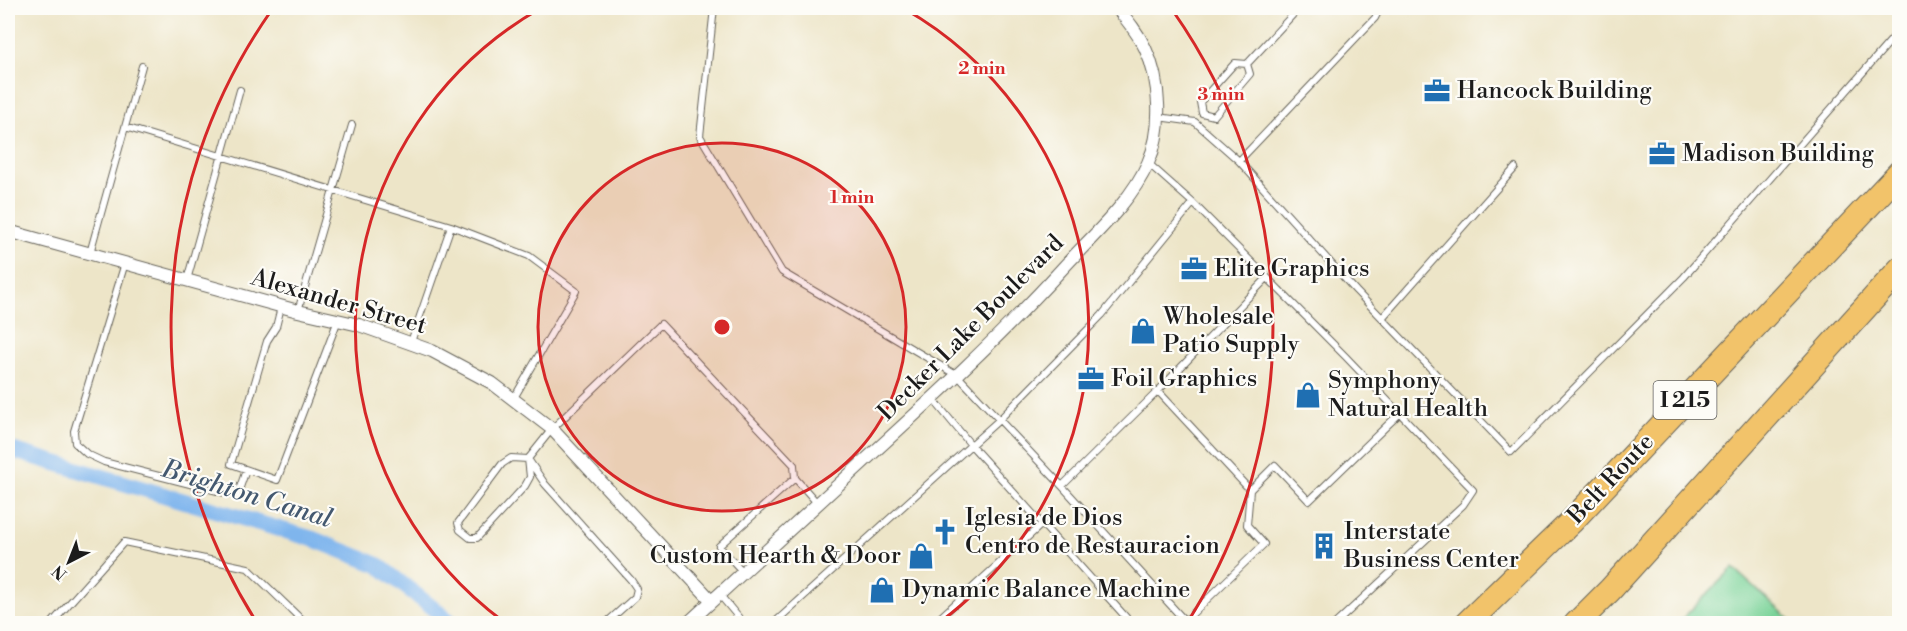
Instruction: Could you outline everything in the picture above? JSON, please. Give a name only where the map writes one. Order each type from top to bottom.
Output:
[{"type":"highway","name":"Belt Route","points":[[1466,624],[1571,522],[1899,172]]},
{"type":"highway","name":"I 215","points":[[1576,624],[1610,590],[1899,269]]},
{"type":"street","name":"Decker Lake Boulevard","points":[[687,624],[958,376],[1021,314],[1129,194],[1148,163],[1154,143],[1158,117],[1156,82],[1146,50],[1135,29],[1117,8]]},
{"type":"street","name":"Alexander Street","points":[[8,231],[281,307],[339,320],[411,342],[432,351],[482,377],[514,398],[552,429],[716,598]]},
{"type":"lane","points":[[714,8],[700,136],[782,272],[958,376],[1186,622],[1264,544],[1247,525],[1250,490],[1275,465],[1309,501],[1400,413]]},
{"type":"lane","points":[[1247,64],[1299,8]]},
{"type":"lane","points":[[1239,161],[1375,18],[1380,8]]},
{"type":"lane","points":[[1158,117],[1196,122],[1239,161],[1382,318],[1511,452],[1684,277],[1899,30]]},
{"type":"lane","points":[[1196,122],[1202,113],[1200,102],[1235,63],[1247,64]]},
{"type":"lane","points":[[1202,113],[1214,116],[1250,74],[1247,64]]},
{"type":"lane","points":[[90,254],[142,66]]},
{"type":"lane","points":[[187,281],[240,90]]},
{"type":"lane","points":[[298,311],[352,125]]},
{"type":"lane","points":[[125,127],[222,154],[451,226],[529,256],[576,291],[514,398]]},
{"type":"lane","points":[[1148,163],[1193,203],[1473,490],[1463,505],[1335,624]]},
{"type":"lane","points":[[1382,318],[1515,168]]},
{"type":"lane","points":[[773,624],[999,420],[1102,315],[1193,203]]},
{"type":"lane","points":[[411,342],[451,226]]},
{"type":"lane","points":[[125,263],[74,431],[75,443],[104,462],[237,496],[246,470]]},
{"type":"lane","points":[[1062,486],[1267,278]]},
{"type":"lane","points":[[281,307],[276,327],[267,341],[231,464],[277,480],[339,320]]},
{"type":"lane","points":[[528,459],[511,458],[502,464],[459,522],[460,530],[470,538],[477,538],[525,486],[530,477],[528,459],[552,429],[661,324],[794,465],[795,478],[818,504]]},
{"type":"lane","points":[[1158,391],[1250,490]]},
{"type":"lane","points":[[933,399],[970,445],[1132,624]]},
{"type":"lane","points":[[528,459],[545,484],[632,580],[637,589],[635,597],[605,624]]},
{"type":"lane","points":[[743,572],[719,546],[795,478]]},
{"type":"lane","points":[[933,624],[1042,524]]},
{"type":"lane","points":[[51,624],[124,542],[248,568],[306,624]]},
{"type":"lane","points":[[716,598],[744,624]]},
{"type":"green space","points":[[1733,568],[1794,623],[1678,623]]},
{"type":"waterway","name":"Brighton Canal","points":[[8,449],[313,539],[378,565],[453,624]]},
{"type":"place","name":"Hancock Building","points":[[1437,91]]},
{"type":"place","name":"Madison Building","points":[[1662,154]]},
{"type":"place","name":"Elite Graphics","points":[[1194,269]]},
{"type":"place","name":"Wholesale Patio Supply","points":[[1143,331]]},
{"type":"place","name":"Foil Graphics","points":[[1091,379]]},
{"type":"place","name":"Symphony Natural Health","points":[[1308,395]]},
{"type":"place","name":"Iglesia de Dios Centro de Restauracion","points":[[945,532]]},
{"type":"place","name":"Interstate Business Center","points":[[1324,546]]},
{"type":"place","name":"Custom Hearth & Door","points":[[921,556]]},
{"type":"place","name":"Dynamic Balance Machine","points":[[882,590]]}]
